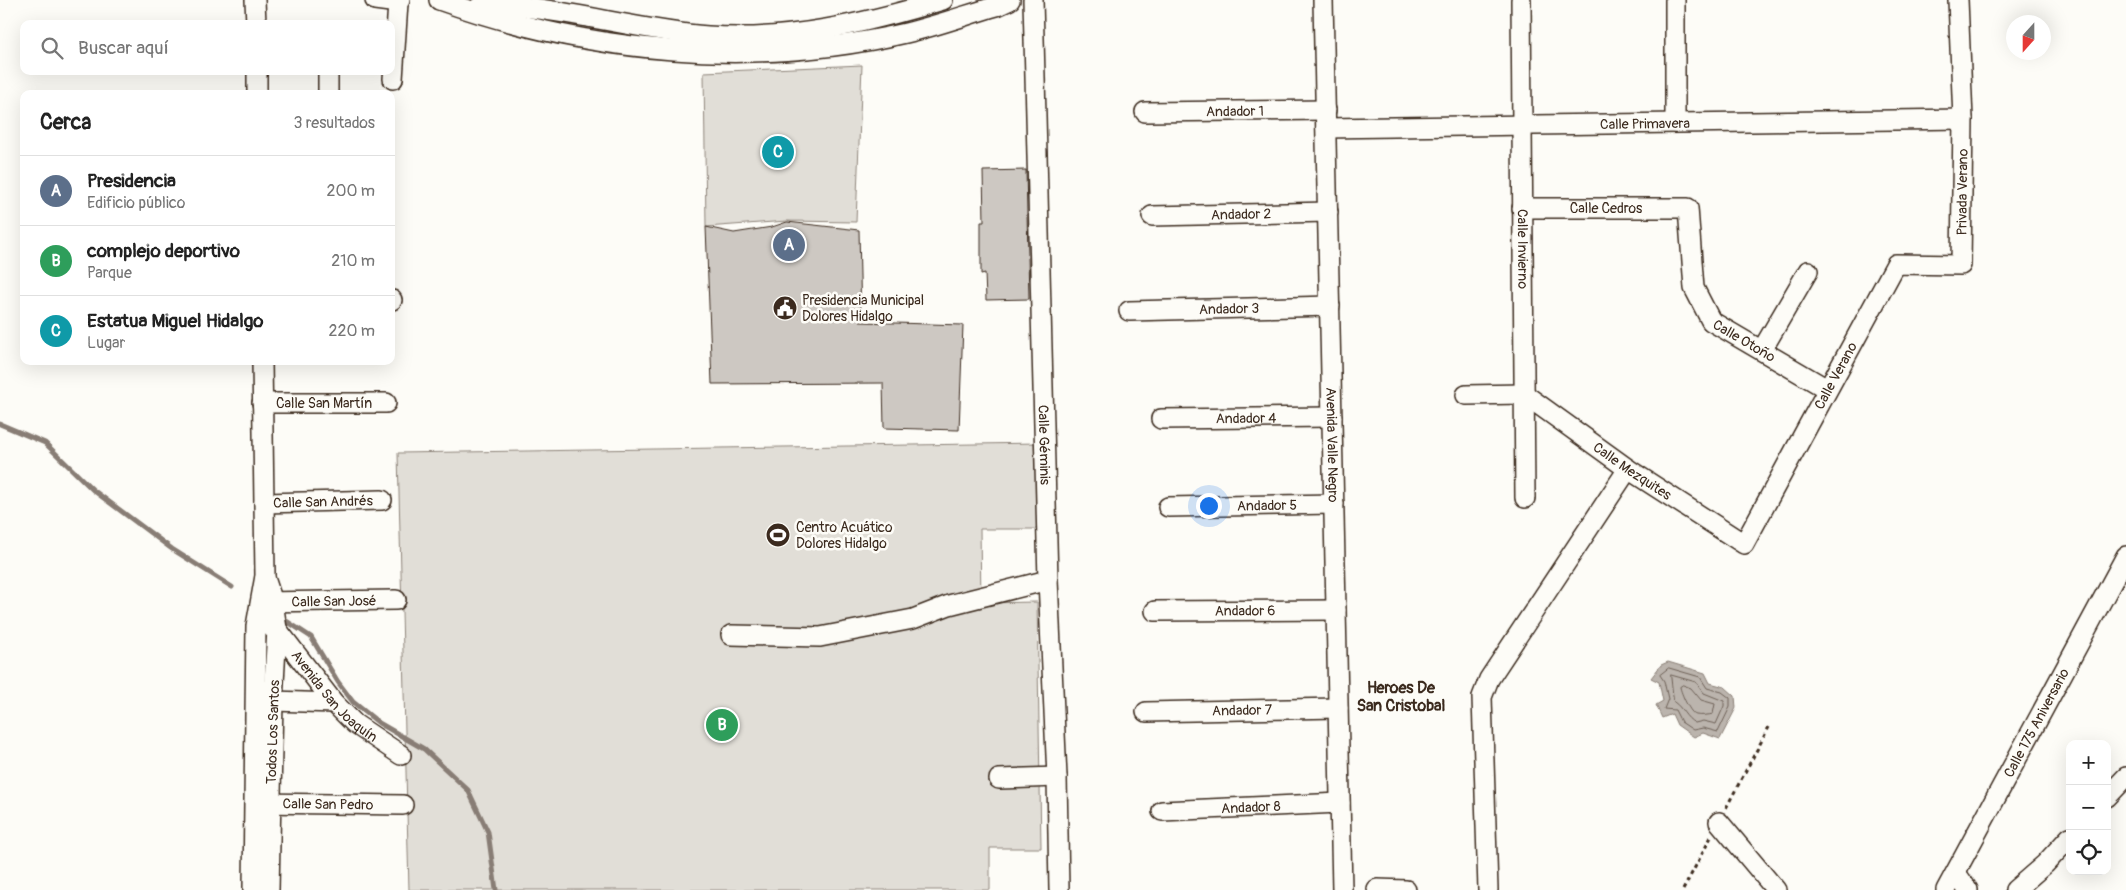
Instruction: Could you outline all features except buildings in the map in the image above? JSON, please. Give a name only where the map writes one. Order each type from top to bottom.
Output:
[{"type":"street","points":[[255,0],[256,20]]},
{"type":"street","points":[[375,0],[399,2],[395,46]]},
{"type":"street","points":[[439,0],[527,28],[602,43],[696,53],[770,52],[848,43],[906,33],[1010,0]]},
{"type":"street","points":[[458,7],[523,3],[604,21],[708,36],[777,36],[848,25],[900,13],[943,0]]},
{"type":"street","name":"Calle Géminis","points":[[1033,0],[1048,580],[1058,778],[1059,890]]},
{"type":"street","name":"Avenida Valle Negro","points":[[1323,0],[1342,890]]},
{"type":"street","name":"Calle Invierno","points":[[1521,0],[1525,498]]},
{"type":"street","points":[[1675,0],[1675,123]]},
{"type":"street","points":[[1958,0],[1963,119]]},
{"type":"street","points":[[523,3],[527,28]]},
{"type":"street","points":[[900,13],[906,33]]},
{"type":"street","points":[[602,43],[604,21]]},
{"type":"street","points":[[257,75],[257,90]]},
{"type":"street","points":[[328,75],[328,90]]},
{"type":"street","points":[[392,75],[392,79]]},
{"type":"street","name":"Andador 1","points":[[1144,112],[1326,110]]},
{"type":"street","name":"Calle Primavera","points":[[1326,128],[1963,119]]},
{"type":"street","name":"Privada Verano","points":[[1961,265],[1963,119]]},
{"type":"street","name":"Calle Cedros","points":[[1522,208],[1688,208]]},
{"type":"street","name":"Calle Otoño","points":[[1688,208],[1694,288],[1711,321],[1827,389]]},
{"type":"street","name":"Andador 2","points":[[1152,216],[1328,212]]},
{"type":"street","name":"Calle Verano","points":[[1744,544],[1896,264],[1961,265]]},
{"type":"street","points":[[1762,350],[1808,271]]},
{"type":"street","name":"Andador 3","points":[[1128,311],[1330,306]]},
{"type":"street","name":"Todos Los Santos","points":[[253,890],[273,701],[277,629],[267,602],[265,576],[262,365]]},
{"type":"street","points":[[1466,395],[1524,394]]},
{"type":"street","name":"Calle Mezquites","points":[[1524,394],[1628,469],[1744,544]]},
{"type":"street","name":"Calle San Martín","points":[[262,403],[386,403]]},
{"type":"street","name":"Andador 4","points":[[1161,419],[1332,417]]},
{"type":"street","points":[[1488,890],[1482,697],[1489,679],[1628,469]]},
{"type":"street","name":"Calle San Andrés","points":[[264,503],[382,500]]},
{"type":"street","name":"Andador 5","points":[[1168,507],[1334,504]]},
{"type":"street","name":"Calle 175 Aniversario","points":[[1946,890],[2126,556]]},
{"type":"street","points":[[731,635],[820,637],[913,619],[949,605],[1048,580]]},
{"type":"street","name":"Calle San José","points":[[267,602],[396,600]]},
{"type":"street","name":"Todos Los Santos","points":[[267,602],[256,626],[262,803],[269,890]]},
{"type":"street","name":"Andador 6","points":[[1155,611],[1336,610]]},
{"type":"street","points":[[256,626],[277,629]]},
{"type":"street","name":"Avenida San Joaquín","points":[[277,629],[334,703],[354,724],[401,755]]},
{"type":"street","points":[[273,701],[334,703]]},
{"type":"street","name":"Andador 7","points":[[1146,712],[1338,708]]},
{"type":"street","points":[[999,779],[1058,778]]},
{"type":"street","points":[[2111,794],[2126,778]]},
{"type":"street","name":"Calle San Pedro","points":[[262,803],[403,805]]},
{"type":"street","name":"Andador 8","points":[[1162,811],[1340,803]]},
{"type":"street","points":[[1719,822],[1774,889]]},
{"type":"street","points":[[2015,890],[2045,864],[2066,842]]},
{"type":"street","points":[[1956,873],[1968,890]]},
{"type":"street","points":[[1377,889],[1406,890]]},
{"type":"shaded area","points":[[862,65],[856,222],[787,221],[706,227],[704,72]]},
{"type":"shaded area","points":[[1040,443],[1042,529],[980,529],[981,603],[1037,602],[1041,848],[990,848],[990,890],[409,890],[398,453]]},
{"type":"water","points":[[1668,662],[1705,673],[1710,683],[1725,687],[1735,696],[1736,708],[1720,739],[1703,733],[1694,737],[1677,725],[1672,714],[1662,718],[1656,705],[1663,701],[1659,682],[1651,678],[1661,665]]},
{"type":"waterway","points":[[0,424],[45,443],[93,490],[172,549],[232,587]]},
{"type":"waterway","points":[[285,620],[311,637],[338,682],[353,702],[379,723],[424,749],[468,790],[488,832],[496,890]]},
{"type":"place","name":"Estatua Miguel Hidalgo","points":[[778,152]]},
{"type":"place","name":"Presidencia","points":[[789,245]]},
{"type":"place","name":"Presidencia Municipal Dolores Hidalgo","points":[[785,308]]},
{"type":"place","name":"Centro Acuático Dolores Hidalgo","points":[[778,535]]},
{"type":"place","name":"complejo deportivo","points":[[722,725]]},
{"type":"district","name":"Heroes De San Cristobal","points":[[1401,697]]}]
